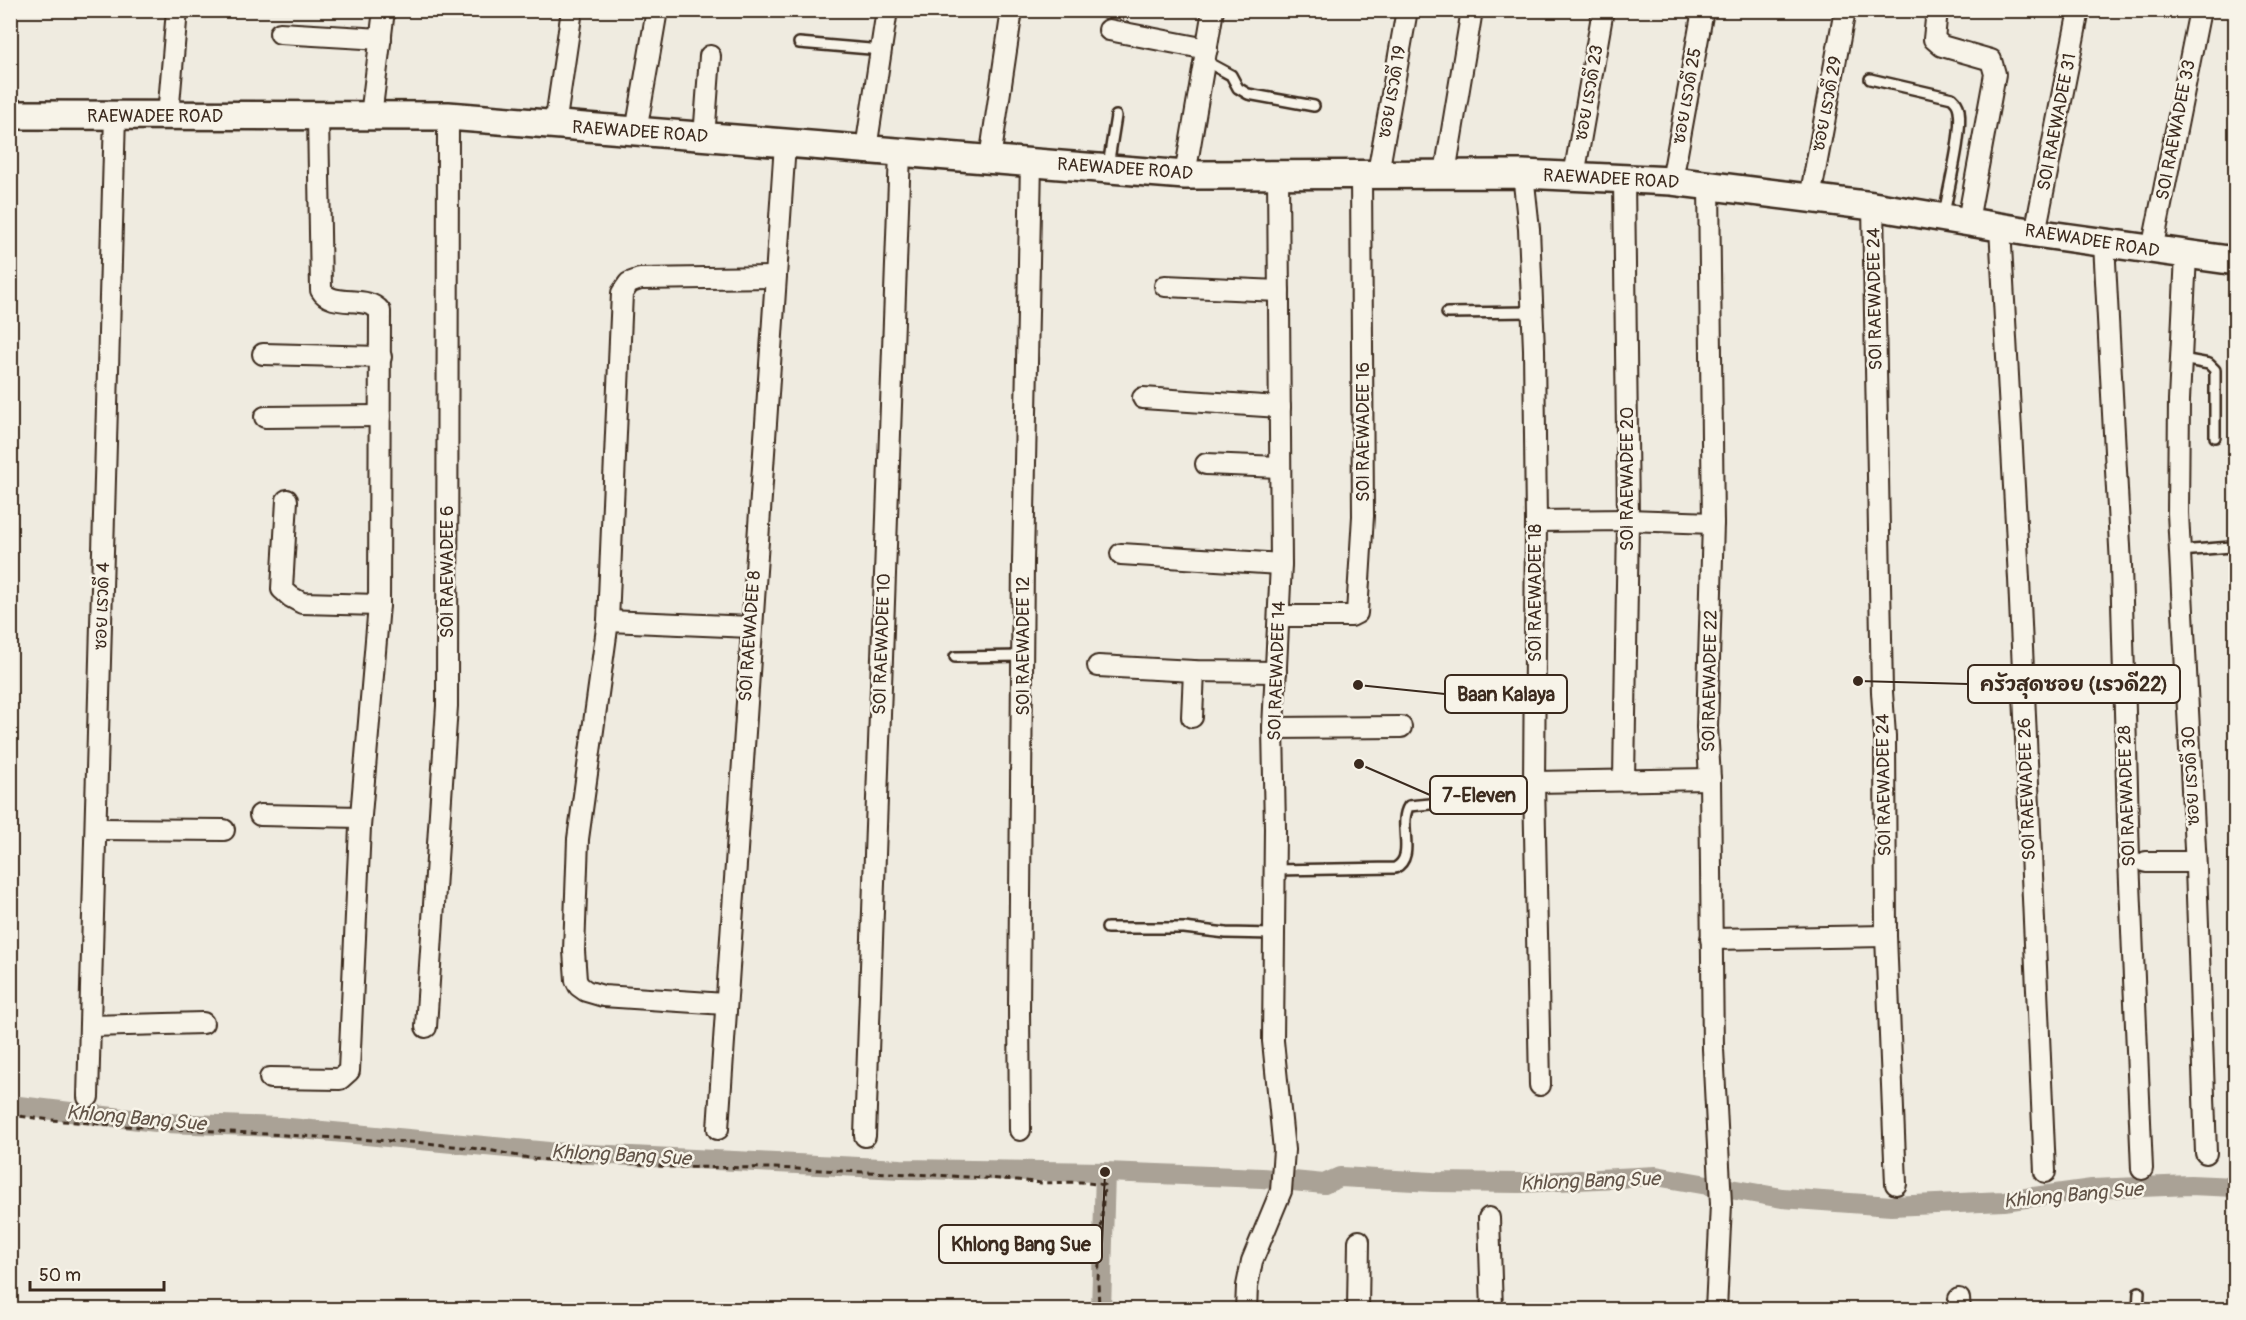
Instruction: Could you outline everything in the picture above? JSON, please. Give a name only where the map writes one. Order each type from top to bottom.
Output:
[{"type":"street","points":[[168,116],[177,10]]},
{"type":"street","points":[[370,116],[384,10]]},
{"type":"street","points":[[555,126],[572,10]]},
{"type":"street","points":[[636,132],[657,10]]},
{"type":"street","points":[[866,150],[887,10]]},
{"type":"street","points":[[990,159],[1012,10]]},
{"type":"street","points":[[1185,175],[1213,10]]},
{"type":"street","name":"ซอย เรวดี 19","points":[[1370,173],[1407,10]]},
{"type":"street","points":[[1445,173],[1472,10]]},
{"type":"street","name":"ซอย เรวดี 23","points":[[1574,176],[1603,10]]},
{"type":"street","name":"ซอย เรวดี 25","points":[[1672,181],[1703,10]]},
{"type":"street","name":"ซอย เรวดี 29","points":[[1810,198],[1845,10]]},
{"type":"street","points":[[1937,10],[1934,39],[1942,46],[1991,60],[1995,74],[1956,220]]},
{"type":"street","name":"SOI RAEWADEE 31","points":[[2035,233],[2079,10]]},
{"type":"street","name":"SOI RAEWADEE 33","points":[[2152,250],[2200,10]]},
{"type":"street","points":[[1109,30],[1206,55]]},
{"type":"street","points":[[280,33],[381,39]]},
{"type":"street","points":[[704,138],[710,56]]},
{"type":"street","name":"RAEWADEE ROAD","points":[[10,115],[448,116],[1185,175],[1445,173],[1672,181],[1874,206],[2035,233],[2235,261]]},
{"type":"street","name":"ซอย เรวดี 4","points":[[88,1097],[115,116]]},
{"type":"street","points":[[270,1078],[340,1079],[349,1071],[360,817],[379,605],[380,311],[376,306],[328,297],[321,290],[318,116]]},
{"type":"street","name":"SOI RAEWADEE 6","points":[[426,1027],[447,706],[448,116]]},
{"type":"street","name":"SOI RAEWADEE 8","points":[[718,1129],[785,144]]},
{"type":"street","name":"SOI RAEWADEE 10","points":[[865,1136],[900,152]]},
{"type":"street","name":"SOI RAEWADEE 12","points":[[1020,1130],[1023,563],[1031,162]]},
{"type":"street","name":"SOI RAEWADEE 16","points":[[1280,616],[1351,616],[1357,613],[1363,516],[1370,173]]},
{"type":"street","name":"SOI RAEWADEE 14","points":[[1246,1310],[1247,1286],[1252,1261],[1281,1191],[1284,1168],[1273,1041],[1273,728],[1281,564],[1278,174]]},
{"type":"street","name":"SOI RAEWADEE 18","points":[[1522,174],[1530,229],[1533,312],[1536,521],[1534,782],[1539,1085]]},
{"type":"street","name":"SOI RAEWADEE 20","points":[[1624,178],[1628,520],[1624,780]]},
{"type":"street","name":"SOI RAEWADEE 22","points":[[1709,185],[1713,523],[1707,727],[1710,779],[1713,1049],[1721,1204],[1716,1310]]},
{"type":"street","name":"SOI RAEWADEE 24","points":[[1874,206],[1882,692],[1885,736],[1886,936],[1896,1184]]},
{"type":"street","name":"SOI RAEWADEE 26","points":[[2000,227],[2019,579],[2045,1172]]},
{"type":"street","name":"SOI RAEWADEE 28","points":[[2104,243],[2121,565],[2128,860],[2142,1168]]},
{"type":"street","name":"ซอย เรวดี 30","points":[[2186,255],[2178,513],[2206,1153]]},
{"type":"street","points":[[725,1004],[603,996],[586,991],[579,986],[576,980],[574,951],[578,839],[609,621],[622,293],[629,283],[640,279],[775,277]]},
{"type":"street","points":[[1165,286],[1279,291]]},
{"type":"street","points":[[263,354],[381,357]]},
{"type":"street","points":[[1143,398],[1280,407]]},
{"type":"street","points":[[265,417],[380,416]]},
{"type":"street","points":[[1206,464],[1280,467]]},
{"type":"street","points":[[287,500],[282,589],[302,603],[379,605]]},
{"type":"street","points":[[1536,521],[1628,520],[1713,523]]},
{"type":"street","points":[[1121,554],[1281,564]]},
{"type":"street","points":[[609,621],[751,627]]},
{"type":"street","points":[[1098,666],[1276,672]]},
{"type":"street","points":[[1192,717],[1194,671]]},
{"type":"street","points":[[1273,728],[1401,727]]},
{"type":"street","points":[[1534,782],[1710,779]]},
{"type":"street","points":[[260,815],[360,817]]},
{"type":"street","points":[[96,830],[224,830]]},
{"type":"street","points":[[2146,862],[2195,862]]},
{"type":"street","points":[[1711,939],[1886,936]]},
{"type":"street","points":[[90,1026],[203,1023]]},
{"type":"street","points":[[1489,1218],[1492,1310]]},
{"type":"street","points":[[1358,1310],[1359,1240]]},
{"type":"lane","points":[[799,43],[882,50]]},
{"type":"lane","points":[[1206,55],[1231,75],[1238,88],[1248,94],[1314,106]]},
{"type":"lane","points":[[1870,79],[1952,98],[1958,104],[1960,112],[1957,143],[1956,220]]},
{"type":"lane","points":[[1108,169],[1116,117]]},
{"type":"lane","points":[[1447,313],[1533,312]]},
{"type":"lane","points":[[2182,360],[2209,364],[2215,370],[2215,436]]},
{"type":"lane","points":[[2180,551],[2231,547]]},
{"type":"lane","points":[[955,657],[1024,656]]},
{"type":"lane","points":[[1274,870],[1395,868],[1405,859],[1403,820],[1409,806],[1441,803]]},
{"type":"lane","points":[[1107,928],[1184,928],[1226,933],[1273,934]]},
{"type":"lane","points":[[2138,1310],[2139,1292]]},
{"type":"path","points":[[10,1115],[126,1126],[426,1143],[488,1150],[534,1159],[596,1160],[669,1167],[775,1168],[923,1175],[1041,1183],[1082,1182],[1104,1185],[1098,1280],[1099,1310]]},
{"type":"waterway","name":"Khlong Bang Sue","points":[[10,1105],[165,1123],[279,1127],[549,1152],[901,1169],[1105,1172],[1262,1178],[1324,1184],[1340,1177],[1433,1182],[1520,1183],[1656,1176],[1782,1198],[1891,1206],[2004,1201],[2092,1189],[2190,1185],[2236,1187]]},
{"type":"waterway","points":[[1101,1310],[1105,1172]]},
{"type":"place","name":"ครัวสุดซอย (เรวดี22)","points":[[1858,681]]},
{"type":"place","name":"Baan Kalaya","points":[[1358,685]]},
{"type":"place","name":"7-Eleven","points":[[1359,764]]},
{"type":"place","name":"Khlong Bang Sue","points":[[1105,1172]]}]
